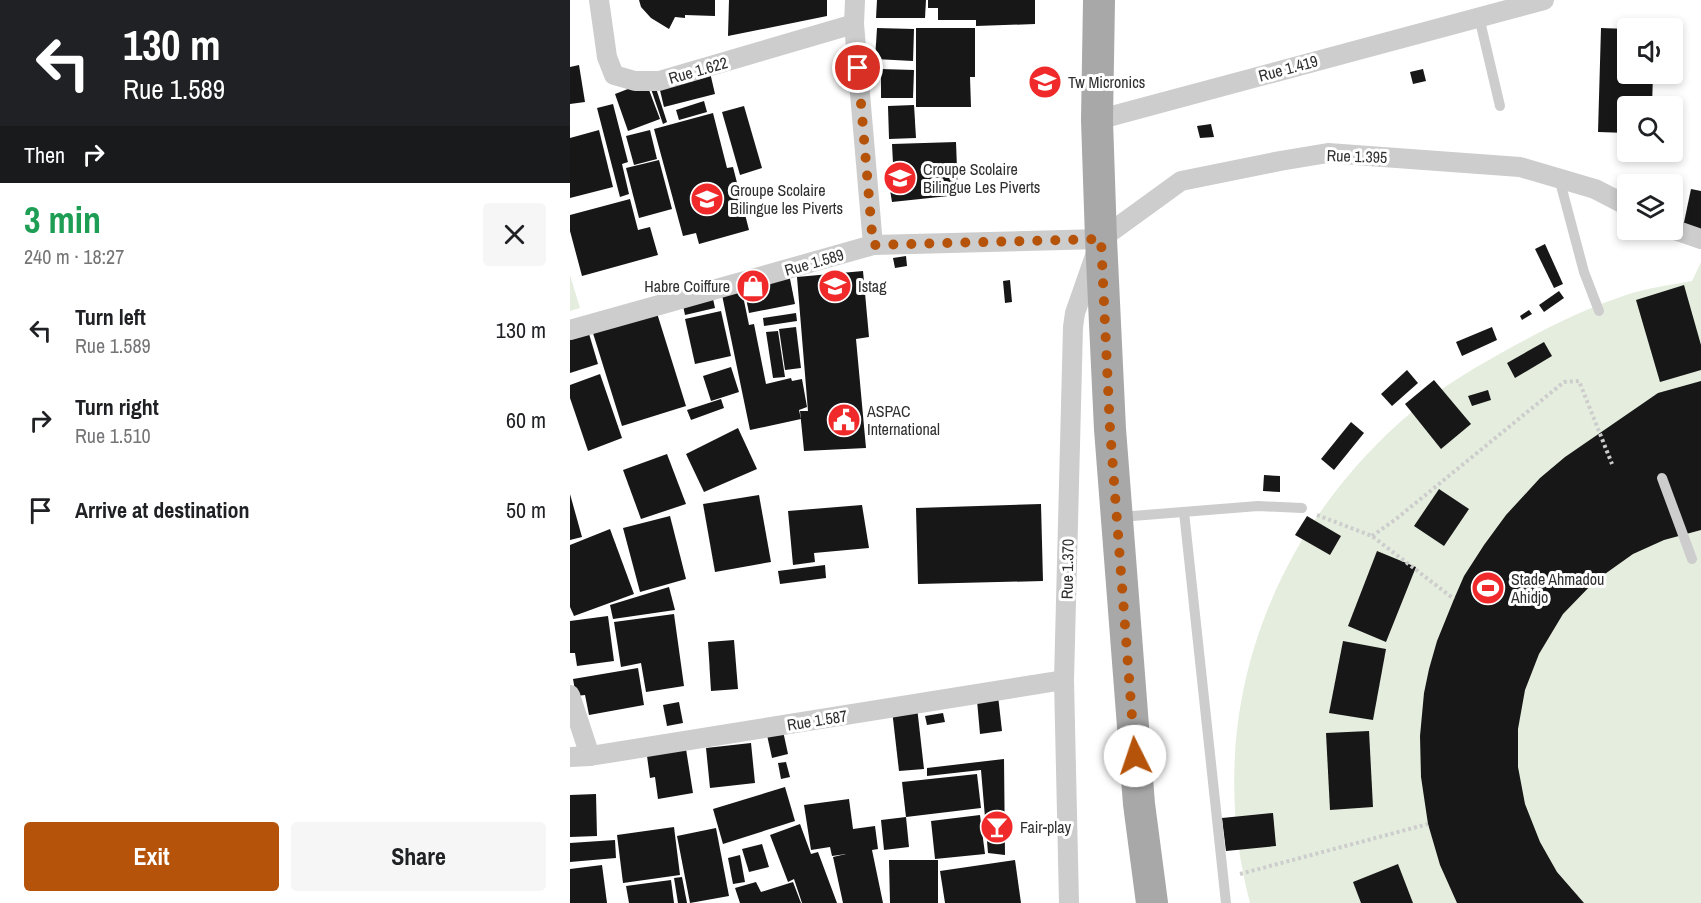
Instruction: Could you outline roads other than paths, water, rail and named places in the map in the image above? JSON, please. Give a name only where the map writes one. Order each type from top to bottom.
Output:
[{"type":"main road","points":[[1099,0],[1097,120],[1110,429],[1139,804],[1152,903]]},
{"type":"street","name":"Rue 1.622","points":[[599,0],[607,57],[614,75],[635,81],[660,81],[854,24]]},
{"type":"street","points":[[855,0],[854,24],[873,245]]},
{"type":"street","name":"Rue 1.419","points":[[1097,120],[1544,0]]},
{"type":"street","name":"Rue 1.395","points":[[1101,239],[1181,181],[1328,153],[1520,167],[1595,189],[1617,200]]},
{"type":"street","points":[[1683,232],[1701,238]]},
{"type":"street","name":"Rue 1.589","points":[[570,330],[873,245],[1101,239]]},
{"type":"street","name":"Rue 1.370","points":[[1070,903],[1064,681],[1073,327],[1075,313],[1101,239]]},
{"type":"street","name":"Rue 1.587","points":[[580,756],[1064,681]]},
{"type":"street","points":[[570,695],[580,756]]},
{"type":"lane","points":[[1479,17],[1500,106]]},
{"type":"lane","points":[[1560,178],[1584,272],[1599,311]]},
{"type":"lane","points":[[1662,478],[1692,560]]},
{"type":"lane","points":[[1117,517],[1258,506],[1302,508]]},
{"type":"lane","points":[[1184,512],[1226,903]]},
{"type":"place","name":"Tw Micronics","points":[[1045,82]]},
{"type":"place","name":"Croupe Scolaire Bilingue Les Piverts","points":[[900,178]]},
{"type":"place","name":"Groupe Scolaire Bilingue les Piverts","points":[[707,199]]},
{"type":"place","name":"Habre Coiffure","points":[[753,286]]},
{"type":"place","name":"Istag","points":[[835,286]]},
{"type":"place","name":"ASPAC International","points":[[844,420]]},
{"type":"place","name":"Stade Ahmadou Ahidjo","points":[[1488,588]]},
{"type":"place","name":"Fair-play","points":[[997,827]]}]
